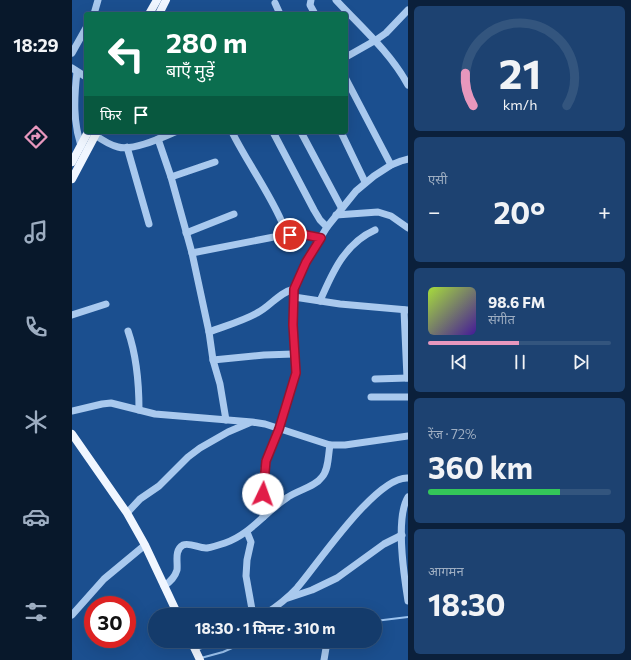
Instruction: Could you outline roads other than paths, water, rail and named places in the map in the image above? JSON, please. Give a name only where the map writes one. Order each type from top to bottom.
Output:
[{"type":"main road","points":[[150,12],[156,0]]},
{"type":"main road","points":[[160,12],[166,0]]},
{"type":"main road","points":[[72,162],[81,146],[93,134]]},
{"type":"main road","points":[[72,179],[94,134]]},
{"type":"main road","points":[[72,434],[127,513],[145,545],[175,608]]},
{"type":"main road","points":[[194,648],[200,660]]},
{"type":"street","points":[[95,12],[98,0]]},
{"type":"street","points":[[311,0],[310,5],[314,12]]},
{"type":"street","points":[[336,0],[376,40],[395,64],[408,86]]},
{"type":"street","points":[[274,3],[279,12]]},
{"type":"street","points":[[348,56],[386,33],[408,10]]},
{"type":"street","points":[[72,53],[84,32]]},
{"type":"street","points":[[75,70],[84,76]]},
{"type":"street","points":[[75,70],[74,114],[76,130],[81,146]]},
{"type":"street","points":[[348,84],[391,166]]},
{"type":"street","points":[[95,134],[106,142],[118,147],[127,147],[169,134]]},
{"type":"street","points":[[233,134],[274,204],[281,220]]},
{"type":"street","points":[[274,134],[314,210],[320,220],[327,227]]},
{"type":"street","points":[[302,134],[342,207]]},
{"type":"street","points":[[342,134],[365,182]]},
{"type":"street","points":[[158,138],[171,177],[192,253],[210,332],[213,360],[221,389],[226,420]]},
{"type":"street","points":[[127,147],[149,224]]},
{"type":"street","points":[[263,517],[263,483],[266,461],[279,429],[296,373],[294,354],[294,293],[306,262],[327,227],[356,191],[365,182],[391,166],[408,159]]},
{"type":"street","points":[[171,177],[215,162]]},
{"type":"street","points":[[336,215],[378,212],[391,216],[408,228]]},
{"type":"street","points":[[186,233],[234,214]]},
{"type":"street","points":[[320,301],[338,264],[357,241],[366,234],[375,230]]},
{"type":"street","points":[[192,253],[287,235],[301,234],[321,238]]},
{"type":"street","points":[[210,332],[256,314],[288,291],[320,301],[406,310],[408,378],[375,379]]},
{"type":"street","points":[[72,315],[106,304]]},
{"type":"street","points":[[128,331],[133,345],[139,381],[139,410]]},
{"type":"street","points":[[213,360],[264,355],[294,354]]},
{"type":"street","points":[[371,397],[408,397]]},
{"type":"street","points":[[72,411],[111,403],[155,414],[252,422],[330,445],[363,443],[408,436]]},
{"type":"street","points":[[127,513],[140,499],[158,486],[188,457],[200,448],[228,432],[252,422]]},
{"type":"street","points":[[164,586],[174,577],[177,570],[177,556],[179,549],[183,545],[187,544],[206,548],[226,543],[247,532],[288,496],[320,480],[326,470],[330,445]]},
{"type":"street","points":[[274,608],[296,589],[352,520],[382,488],[393,482],[408,478]]},
{"type":"street","points":[[408,497],[404,505],[402,535],[402,556],[408,601]]},
{"type":"street","points":[[247,532],[251,542],[246,576],[252,608]]},
{"type":"street","points":[[286,599],[312,590],[337,578],[384,544],[402,535]]},
{"type":"street","points":[[72,615],[104,579],[145,545]]},
{"type":"street","points":[[324,660],[326,648]]},
{"type":"waterway","points":[[382,620],[408,617]]},
{"type":"waterway","points":[[201,658],[232,648]]}]
